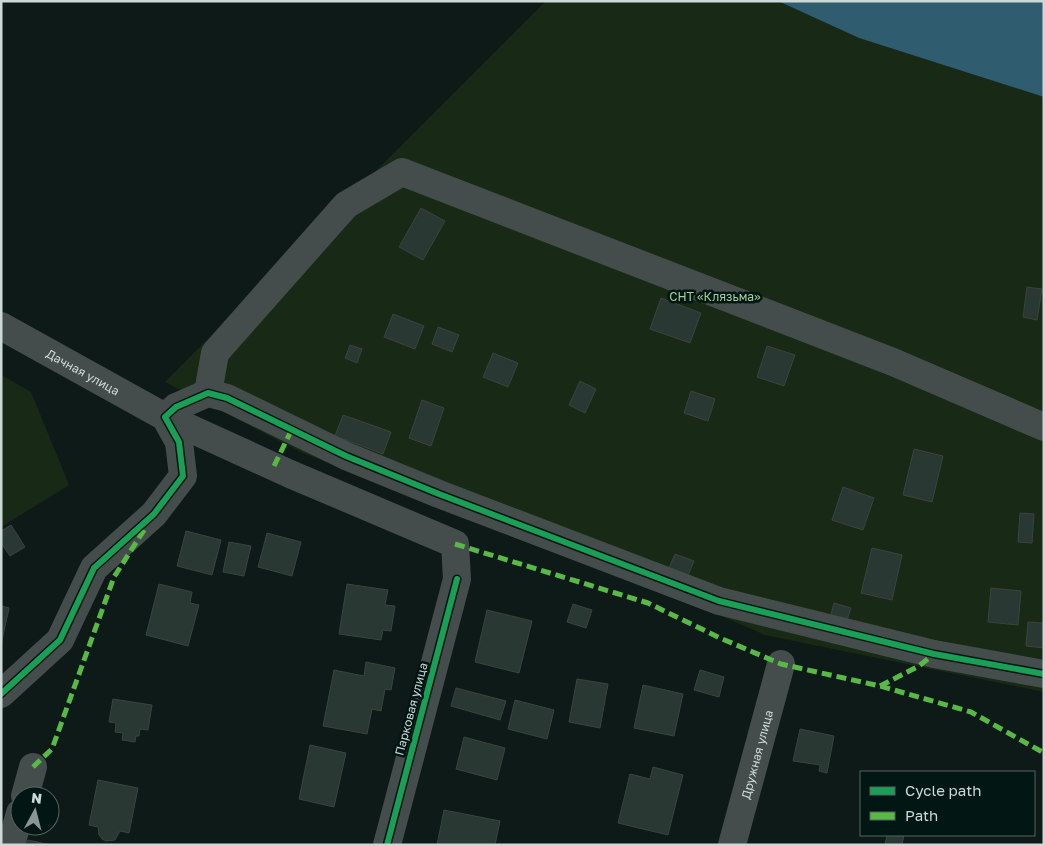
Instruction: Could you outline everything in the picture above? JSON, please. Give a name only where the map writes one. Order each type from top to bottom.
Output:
[{"type":"street","points":[[208,393],[215,353],[346,205],[402,172],[893,362],[1044,427]]},
{"type":"street","name":"Дачная улица","points":[[1,326],[165,417],[290,474],[455,544],[457,579]]},
{"type":"street","points":[[1,694],[60,640],[94,568],[154,514],[183,476],[179,442],[165,417],[176,407],[208,393],[234,401],[346,456],[431,491],[719,601],[934,654],[1044,674]]},
{"type":"street","name":"Парковая улица","points":[[388,845],[457,579]]},
{"type":"street","name":"Дружная улица","points":[[732,845],[780,664]]},
{"type":"street","points":[[28,786],[33,767]]},
{"type":"green space","name":"СНТ «Клязьма»","points":[[546,1],[778,1],[859,38],[1044,97],[1044,692],[765,635],[659,589],[303,453],[165,382]]},
{"type":"green space","points":[[1,375],[31,392],[69,485],[1,527]]},
{"type":"water","points":[[778,1],[1044,1],[1044,97],[859,38]]},
{"type":"building","points":[[421,208],[445,221],[423,260],[399,247]]},
{"type":"building","points":[[1027,287],[1042,289],[1037,320],[1023,317]]},
{"type":"building","points":[[661,298],[701,313],[690,343],[650,329]]},
{"type":"building","points":[[393,314],[424,326],[415,349],[384,337]]},
{"type":"building","points":[[438,327],[459,335],[452,352],[432,344]]},
{"type":"building","points":[[350,345],[362,349],[357,363],[345,358]]},
{"type":"building","points":[[767,346],[795,355],[784,386],[757,377]]},
{"type":"building","points":[[493,353],[518,363],[508,387],[483,377]]},
{"type":"building","points":[[580,381],[596,389],[585,413],[569,405]]},
{"type":"building","points":[[691,391],[715,399],[708,421],[684,413]]},
{"type":"building","points":[[422,400],[444,408],[431,446],[409,438]]},
{"type":"building","points":[[343,415],[391,432],[383,454],[335,436]]},
{"type":"building","points":[[914,449],[943,456],[932,502],[903,495]]},
{"type":"building","points":[[843,487],[874,498],[863,530],[832,520]]},
{"type":"building","points":[[1020,513],[1034,514],[1032,543],[1018,542]]},
{"type":"building","points":[[11,525],[25,547],[10,556],[1,543],[1,531]]},
{"type":"building","points":[[186,531],[221,540],[212,575],[177,566]]},
{"type":"building","points":[[267,533],[301,542],[292,576],[258,567]]},
{"type":"building","points":[[229,542],[251,546],[244,576],[223,572]]},
{"type":"building","points":[[872,548],[902,555],[892,600],[861,593]]},
{"type":"building","points":[[675,554],[694,561],[688,575],[669,568]]},
{"type":"building","points":[[159,584],[192,592],[190,603],[199,605],[188,646],[146,635]]},
{"type":"building","points":[[347,584],[388,590],[385,605],[395,606],[391,631],[383,630],[381,640],[339,634]]},
{"type":"building","points":[[991,588],[1021,591],[1018,625],[988,622]]},
{"type":"building","points":[[834,603],[851,608],[846,623],[830,618]]},
{"type":"building","points":[[573,604],[592,610],[586,628],[567,622]]},
{"type":"building","points":[[1,606],[9,608],[1,645]]},
{"type":"building","points":[[487,610],[532,621],[519,673],[475,662]]},
{"type":"building","points":[[1028,622],[1044,623],[1044,648],[1026,646]]},
{"type":"building","points":[[366,662],[395,668],[391,690],[385,689],[381,711],[372,709],[367,734],[323,726],[334,670],[364,676]]},
{"type":"building","points":[[700,670],[724,677],[719,697],[694,690]]},
{"type":"building","points":[[577,679],[608,684],[600,728],[569,722]]},
{"type":"building","points":[[643,685],[683,694],[674,736],[634,728]]},
{"type":"building","points":[[456,688],[506,701],[500,720],[451,706]]},
{"type":"building","points":[[113,699],[152,705],[148,730],[140,729],[139,736],[136,736],[135,742],[122,740],[123,733],[115,732],[116,723],[109,722]]},
{"type":"building","points":[[515,700],[554,710],[547,739],[508,729]]},
{"type":"building","points":[[800,729],[834,736],[827,773],[819,771],[820,765],[793,761]]},
{"type":"building","points":[[464,737],[505,748],[497,780],[456,769]]},
{"type":"building","points":[[310,745],[346,753],[334,807],[299,799]]},
{"type":"building","points":[[653,767],[683,775],[668,835],[618,823],[630,774],[650,779]]},
{"type":"building","points":[[98,780],[138,788],[129,833],[120,831],[115,840],[106,841],[102,839],[99,835],[98,827],[89,825]]},
{"type":"building","points":[[444,810],[500,821],[495,845],[437,845]]},
{"type":"building","points":[[887,836],[904,836],[902,845],[885,845]]},
{"type":"building","points":[[28,840],[51,845],[26,845]]},
{"type":"marked path","points":[[274,466],[292,429]]},
{"type":"marked path","points":[[33,767],[52,749],[114,577],[146,527]]},
{"type":"marked path","points":[[455,544],[648,603],[720,638],[781,664],[880,686],[971,712],[1044,753]]},
{"type":"marked path","points":[[880,686],[919,666],[934,654]]},
{"type":"cycle path","points":[[1,694],[60,640],[94,568],[154,514],[183,476],[179,442],[165,417],[176,407],[208,393],[227,398],[346,456],[439,494],[719,601],[934,654],[1044,674]]},
{"type":"cycle path","points":[[387,845],[457,579]]}]
